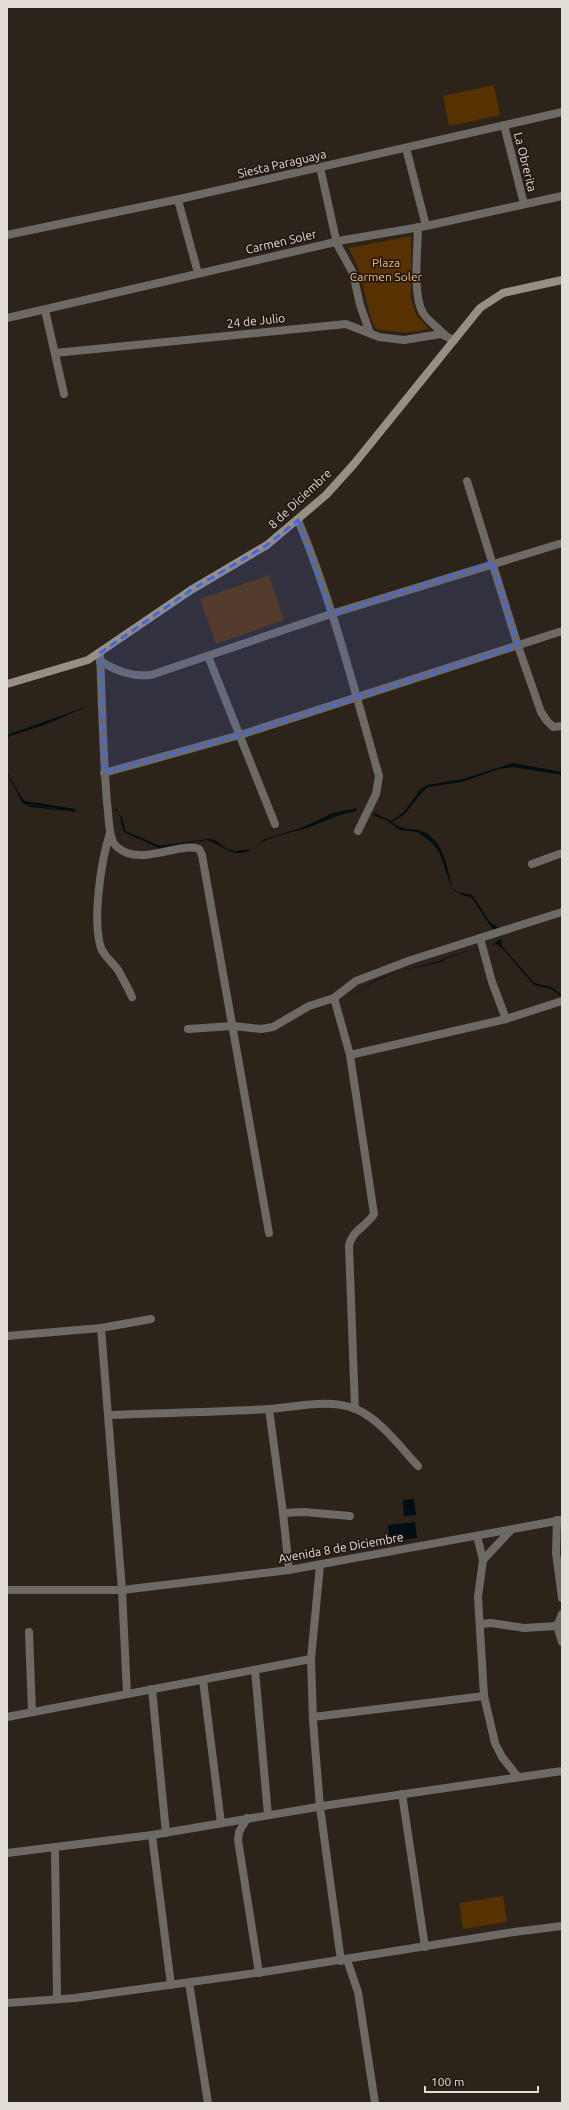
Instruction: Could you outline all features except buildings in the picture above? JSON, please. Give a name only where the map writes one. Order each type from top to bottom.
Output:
[{"type":"street","name":"Siesta Paraguaya","points":[[7,236],[178,200],[562,112]]},
{"type":"street","name":"La Obrerita","points":[[504,125],[524,204]]},
{"type":"street","points":[[406,148],[422,226],[417,287],[419,303],[423,314],[444,335],[454,340]]},
{"type":"street","points":[[320,167],[337,242],[353,272],[360,305],[370,333]]},
{"type":"street","name":"Carmen Soler","points":[[7,318],[337,242],[422,226],[562,196]]},
{"type":"street","points":[[178,200],[198,273]]},
{"type":"street","name":"8 de Diciembre","points":[[7,684],[100,657],[191,590],[267,545],[326,495],[354,464],[486,302],[504,293],[562,280]]},
{"type":"street","points":[[45,310],[64,394]]},
{"type":"street","name":"24 de Julio","points":[[55,352],[346,324],[379,337],[404,340],[437,334],[444,335]]},
{"type":"street","points":[[467,481],[518,646],[541,712],[546,721],[553,727],[562,726]]},
{"type":"street","points":[[298,520],[308,544],[379,776],[376,794],[358,831]]},
{"type":"street","points":[[100,657],[119,672],[141,676],[151,675],[330,614],[493,562],[562,543]]},
{"type":"street","points":[[104,773],[240,735],[562,631]]},
{"type":"street","points":[[208,656],[275,824]]},
{"type":"street","points":[[100,657],[104,773],[110,833],[114,843],[120,850],[128,853],[150,856],[190,847],[201,851],[269,1233]]},
{"type":"street","points":[[110,833],[104,851],[98,901],[100,943],[102,950],[118,971],[132,997]]},
{"type":"street","points":[[532,864],[562,853]]},
{"type":"street","points":[[188,1029],[233,1026],[261,1029],[274,1027],[309,1006],[334,998],[356,981],[404,963],[562,912]]},
{"type":"street","points":[[480,938],[492,982],[506,1019]]},
{"type":"street","points":[[334,998],[350,1055],[374,1214],[370,1221],[356,1230],[350,1238],[348,1246],[355,1408]]},
{"type":"street","points":[[350,1055],[506,1019],[562,1001]]},
{"type":"street","points":[[7,1336],[101,1328],[151,1319]]},
{"type":"street","points":[[101,1328],[122,1590],[127,1694]]},
{"type":"street","points":[[108,1415],[269,1409],[323,1404],[355,1408],[379,1425],[418,1466]]},
{"type":"street","points":[[269,1409],[284,1513],[289,1570]]},
{"type":"street","points":[[284,1513],[316,1512],[350,1516]]},
{"type":"street","points":[[559,1520],[556,1553],[562,1598]]},
{"type":"street","name":"Avenida 8 de Diciembre","points":[[7,1590],[122,1590],[289,1570],[559,1520]]},
{"type":"street","points":[[483,1560],[511,1530]]},
{"type":"street","points":[[477,1536],[483,1560],[478,1597],[481,1624],[484,1696],[495,1743],[502,1757],[518,1777]]},
{"type":"street","points":[[320,1565],[311,1659],[313,1717],[320,1807],[344,1960],[358,1992],[375,2103]]},
{"type":"street","points":[[562,1614],[557,1626],[562,1642]]},
{"type":"street","points":[[481,1624],[491,1623],[524,1628],[557,1626]]},
{"type":"street","points":[[29,1632],[32,1712]]},
{"type":"street","points":[[7,1717],[311,1659]]},
{"type":"street","points":[[255,1670],[268,1815]]},
{"type":"street","points":[[204,1680],[222,1823]]},
{"type":"street","points":[[152,1689],[166,1833]]},
{"type":"street","points":[[313,1717],[484,1696]]},
{"type":"street","points":[[7,1853],[166,1833],[247,1818],[562,1771]]},
{"type":"street","points":[[402,1794],[425,1947]]},
{"type":"street","points":[[247,1818],[239,1832],[238,1840],[259,1973]]},
{"type":"street","points":[[152,1835],[170,1985]]},
{"type":"street","points":[[55,1848],[57,1999]]},
{"type":"street","points":[[7,2003],[57,1999],[189,1983],[344,1960],[514,1932],[562,1926]]},
{"type":"street","points":[[189,1983],[208,2103]]},
{"type":"highlighted area","points":[[298,520],[331,614],[493,562],[518,646],[240,735],[104,773],[100,653],[191,590],[267,545]]},
{"type":"green space","points":[[494,85],[500,115],[449,126],[443,96]]},
{"type":"green space","name":"Plaza Carmen Soler","points":[[411,236],[411,298],[416,314],[429,329],[405,333],[376,329],[371,319],[359,270],[349,248]]},
{"type":"green space","points":[[269,575],[284,620],[216,644],[200,599]]},
{"type":"green space","points":[[503,1896],[507,1922],[463,1929],[459,1903]]},
{"type":"shaded area","points":[[91,705],[44,725],[7,737],[7,735]]},
{"type":"shaded area","points":[[513,763],[562,772],[562,775],[513,767],[499,769],[462,782],[428,787],[422,792],[405,814],[392,822],[401,828],[418,830],[434,839],[446,862],[452,888],[458,892],[472,895],[490,922],[499,928],[494,931],[471,897],[462,895],[452,889],[439,852],[433,844],[418,832],[400,830],[386,820],[373,815],[374,813],[391,821],[404,812],[420,790],[427,785],[463,779]]},
{"type":"shaded area","points":[[7,773],[20,795],[26,803],[30,805],[87,813],[30,807],[22,802]]},
{"type":"shaded area","points":[[357,808],[356,811],[336,816],[304,829],[268,839],[254,848],[265,839],[301,828],[333,813]]},
{"type":"shaded area","points":[[119,814],[123,820],[125,831],[160,846],[208,839],[215,840],[227,849],[236,851],[253,849],[243,853],[238,853],[226,849],[207,840],[159,848],[124,832]]},
{"type":"shaded area","points":[[501,939],[502,946],[534,983],[551,987],[562,995],[562,997],[551,989],[534,985],[502,948],[496,944],[490,946]]},
{"type":"shaded area","points":[[481,947],[447,958],[441,962],[397,972],[440,961],[447,957]]},
{"type":"shaded area","points":[[397,972],[376,981],[349,996],[376,980]]},
{"type":"shaded area","points":[[414,1499],[416,1515],[404,1516],[403,1500]]},
{"type":"shaded area","points":[[415,1522],[417,1538],[390,1541],[388,1525]]},
{"type":"waterway","points":[[24,802],[74,810]]}]
